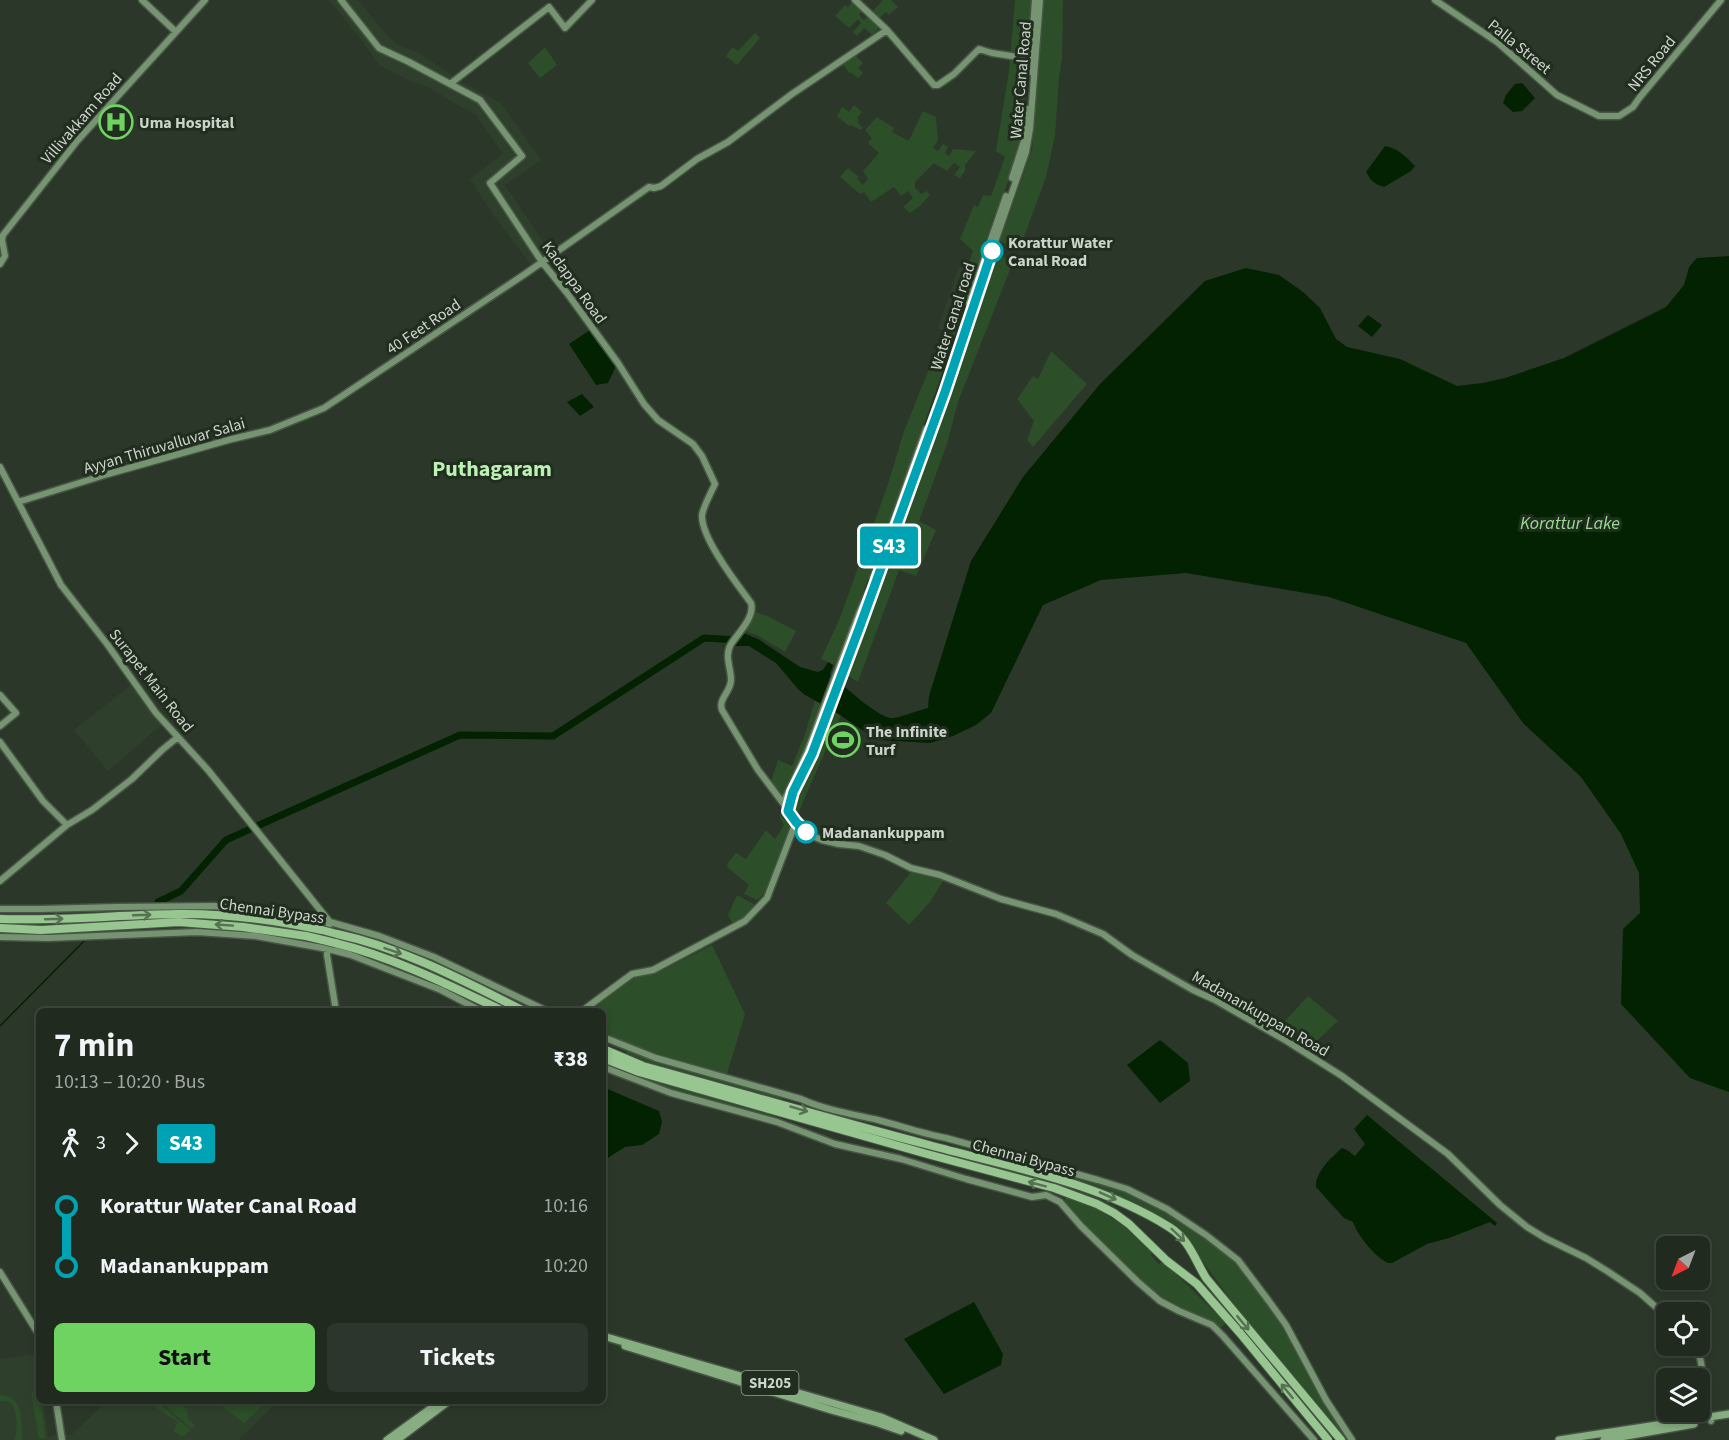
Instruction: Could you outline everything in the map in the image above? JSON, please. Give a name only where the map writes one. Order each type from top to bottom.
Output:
[{"type":"highway","name":"Chennai Bypass","points":[[0,919],[107,917],[178,910],[242,916],[353,937],[414,958],[518,1008]]},
{"type":"highway","name":"Chennai Bypass","points":[[0,928],[41,930],[178,922],[243,927],[306,936],[414,970],[496,1008]]},
{"type":"highway","name":"Chennai Bypass","points":[[606,1050],[643,1066],[1103,1193],[1171,1228],[1194,1254],[1206,1278],[1341,1440]]},
{"type":"highway","name":"Chennai Bypass","points":[[606,1059],[639,1072],[1054,1188],[1134,1220],[1167,1261],[1197,1284],[1326,1438]]},
{"type":"highway","points":[[1134,1209],[1134,1220]]},
{"type":"highway","points":[[1197,1284],[1206,1278]]},
{"type":"main road","points":[[606,1338],[926,1440]]},
{"type":"main road","name":"SH205","points":[[606,1338],[881,1417],[934,1440]]},
{"type":"main road","points":[[387,1440],[437,1404]]},
{"type":"main road","points":[[397,1440],[445,1404]]},
{"type":"main road","points":[[1710,1419],[1729,1414]]},
{"type":"main road","points":[[1710,1419],[1729,1419]]},
{"type":"main road","points":[[1604,1440],[1693,1422]]},
{"type":"main road","points":[[1559,1440],[1658,1428]]},
{"type":"street","points":[[142,0],[175,31]]},
{"type":"street","name":"Villivakkam Road","points":[[0,264],[5,256],[3,235],[78,140],[205,0]]},
{"type":"street","name":"Kadappa Road","points":[[341,0],[378,48],[480,100],[522,156],[490,183],[542,262],[567,293],[651,413],[664,425],[693,444],[702,456],[715,484],[702,515],[707,535],[724,565],[751,603],[752,609],[727,655],[731,680],[729,689],[721,701],[722,710],[758,770],[782,802]]},
{"type":"street","points":[[450,84],[549,7],[565,28],[592,0]]},
{"type":"street","points":[[855,0],[887,30],[934,85],[939,85],[954,74],[979,49],[1031,58]]},
{"type":"street","name":"Water canal road","points":[[840,671],[859,613],[945,382],[973,292],[1005,205],[1024,141],[1035,0]]},
{"type":"street","name":"Water Canal Road","points":[[840,671],[858,632],[945,392],[1005,205],[1028,146],[1040,0]]},
{"type":"street","name":"Palla Street","points":[[1435,0],[1497,42],[1557,95]]},
{"type":"street","name":"NRS Road","points":[[1557,95],[1599,116],[1619,116],[1634,107],[1721,0]]},
{"type":"street","name":"40 Feet Road","points":[[317,412],[415,349],[649,187],[661,186],[701,156],[728,142],[792,94],[887,30]]},
{"type":"street","name":"Ayyan Thiruvalluvar Salai","points":[[18,502],[108,474],[270,430],[317,412]]},
{"type":"street","name":"Surapet Main Road","points":[[0,467],[61,585],[156,713],[208,770],[329,923]]},
{"type":"street","points":[[788,811],[793,792],[812,754],[840,671]]},
{"type":"street","points":[[0,695],[16,713],[0,726]]},
{"type":"street","points":[[782,802],[807,754],[826,710]]},
{"type":"street","points":[[0,881],[67,825],[113,794],[178,737]]},
{"type":"street","points":[[0,742],[43,801],[67,825]]},
{"type":"street","name":"Madanankuppam Road","points":[[782,802],[796,822],[810,835],[822,840],[860,846],[911,868],[940,875],[1001,899],[1056,914],[1103,934],[1132,955],[1285,1040],[1342,1076],[1448,1154],[1500,1205],[1527,1227],[1607,1271],[1640,1293],[1656,1307]]},
{"type":"street","points":[[586,1008],[632,974],[653,970],[745,921],[767,898],[796,822]]},
{"type":"street","points":[[0,909],[117,907],[178,910],[214,906],[316,918],[379,936],[434,957],[541,1008]]},
{"type":"street","points":[[329,923],[327,955],[336,1008]]},
{"type":"street","points":[[0,938],[197,932],[328,944],[441,990],[475,1008]]},
{"type":"street","points":[[606,1038],[656,1058],[815,1105],[1098,1180],[1157,1203],[1227,1250],[1252,1277],[1286,1325],[1326,1400],[1352,1440]]},
{"type":"street","points":[[606,1068],[671,1093],[777,1122],[835,1144],[901,1159],[1032,1197],[1046,1195],[1060,1202],[1137,1282],[1160,1301],[1212,1325],[1224,1336],[1314,1440]]},
{"type":"street","points":[[0,1272],[36,1330]]},
{"type":"street","points":[[56,1404],[62,1440]]},
{"type":"shaded area","points":[[329,0],[358,0],[389,38],[400,46],[417,52],[459,80],[501,103],[541,160],[505,185],[554,258],[535,270],[494,216],[470,179],[503,154],[476,115],[429,87],[408,80],[379,65]]},
{"type":"shaded area","points":[[883,0],[891,0],[898,7],[889,15],[886,12],[878,19],[872,12]]},
{"type":"shaded area","points":[[1015,0],[1032,0],[1021,141],[918,442],[836,666],[821,659],[840,618],[888,484],[904,431],[944,332],[973,251],[960,239],[974,205],[978,207],[983,195],[991,196],[1005,157],[996,151],[1009,71]]},
{"type":"shaded area","points":[[1044,0],[1063,0],[1062,58],[1055,136],[1046,177],[1019,251],[1000,241],[1032,150]]},
{"type":"shaded area","points":[[853,1],[862,10],[859,15],[864,20],[868,16],[880,27],[872,35],[864,28],[857,36],[853,32],[861,23],[858,19],[849,28],[835,16],[845,5],[848,7]]},
{"type":"shaded area","points":[[755,33],[760,38],[737,65],[726,56],[732,47],[738,51]]},
{"type":"shaded area","points":[[545,47],[557,65],[540,78],[528,63]]},
{"type":"shaded area","points":[[856,56],[863,63],[858,68],[863,73],[858,78],[843,65]]},
{"type":"shaded area","points":[[854,105],[862,112],[857,118],[863,128],[860,130],[849,126],[837,116],[842,107],[849,112]]},
{"type":"shaded area","points":[[923,111],[936,117],[938,140],[933,148],[938,151],[943,144],[948,147],[945,153],[949,156],[953,149],[976,151],[965,165],[965,171],[960,178],[954,175],[960,167],[954,163],[947,171],[934,163],[915,182],[915,188],[921,194],[927,191],[930,195],[910,213],[903,207],[913,198],[908,191],[901,196],[894,187],[871,202],[864,192],[860,194],[840,177],[848,168],[859,177],[857,179],[863,185],[868,179],[863,171],[879,153],[868,143],[872,138],[865,130],[877,117],[894,128],[892,132],[909,140]]},
{"type":"shaded area","points":[[996,253],[1013,262],[958,402],[947,444],[919,521],[936,530],[916,576],[899,570],[858,682],[846,674]]},
{"type":"shaded area","points":[[959,266],[973,272],[953,336],[938,328]]},
{"type":"shaded area","points":[[1051,351],[1087,384],[1033,447],[1027,440],[1034,421],[1017,399],[1033,376],[1038,379]]},
{"type":"shaded area","points":[[756,612],[796,631],[785,652],[757,635],[745,631]]},
{"type":"shaded area","points":[[131,685],[161,725],[108,771],[74,730]]},
{"type":"shaded area","points":[[815,700],[822,704],[797,768],[782,797],[771,782],[778,760],[792,766]]},
{"type":"shaded area","points":[[834,711],[841,715],[796,818],[791,810],[792,802]]},
{"type":"shaded area","points":[[781,808],[791,825],[765,893],[757,900],[744,894],[749,885],[727,867],[728,863],[736,853],[746,859],[766,830],[775,839],[784,825],[780,819]]},
{"type":"shaded area","points":[[912,871],[945,878],[930,902],[909,925],[886,903]]},
{"type":"shaded area","points":[[737,895],[754,906],[741,920],[733,924],[728,915]]},
{"type":"shaded area","points":[[164,916],[238,918],[320,931],[386,951],[439,972],[514,1008],[502,1008],[413,967],[365,949],[236,925],[40,928],[0,927],[0,921]]},
{"type":"shaded area","points":[[712,945],[745,1014],[727,1074],[664,1056],[606,1033],[606,1008],[593,1008],[633,977],[655,974]]},
{"type":"shaded area","points":[[1308,996],[1338,1021],[1307,1050],[1275,1032]]},
{"type":"shaded area","points":[[627,1049],[781,1096],[780,1101],[644,1063],[625,1056]]},
{"type":"shaded area","points":[[606,1052],[1077,1188],[1122,1210],[1076,1192],[829,1124],[606,1057]]},
{"type":"shaded area","points":[[621,1068],[776,1114],[775,1119],[672,1091],[619,1072]]},
{"type":"shaded area","points":[[1055,1171],[1097,1181],[1145,1199],[1193,1228],[1237,1261],[1284,1326],[1324,1402],[1349,1440],[1345,1440],[1255,1333],[1185,1237],[1103,1190],[1055,1176]]},
{"type":"shaded area","points":[[1065,1197],[1094,1207],[1124,1226],[1152,1252],[1151,1255],[1159,1264],[1163,1261],[1226,1323],[1220,1328],[1202,1316],[1186,1311],[1162,1298],[1087,1229],[1065,1202]]},
{"type":"shaded area","points":[[36,1354],[36,1404],[43,1404],[48,1437],[71,1435],[104,1404],[276,1404],[238,1440],[0,1440],[0,1359]]},
{"type":"shaded area","points":[[36,1391],[36,1404],[40,1404],[46,1438],[39,1439],[31,1392]]},
{"type":"shaded area","points":[[0,1395],[8,1396],[17,1404],[20,1411],[23,1440],[14,1440],[16,1418],[14,1409],[9,1402],[0,1401]]},
{"type":"shaded area","points":[[151,1404],[160,1404],[191,1430],[182,1437],[173,1431],[178,1422]]},
{"type":"shaded area","points":[[163,1404],[180,1404],[187,1409],[188,1419],[195,1425],[192,1429]]},
{"type":"shaded area","points":[[219,1404],[265,1404],[244,1423]]},
{"type":"water","points":[[1522,83],[1535,98],[1522,111],[1513,112],[1503,103],[1515,84]]},
{"type":"water","points":[[1385,146],[1398,151],[1415,166],[1411,171],[1384,187],[1373,182],[1366,172]]},
{"type":"water","name":"Korattur Lake","points":[[1729,256],[1729,1092],[1690,1078],[1621,1004],[1623,929],[1640,913],[1639,873],[1621,834],[1581,777],[1523,723],[1466,643],[1329,597],[1186,573],[1101,580],[1043,605],[991,713],[976,725],[953,736],[930,743],[877,740],[834,711],[805,695],[776,663],[749,646],[734,646],[743,633],[758,639],[800,667],[818,672],[823,670],[828,662],[833,665],[830,674],[877,712],[891,718],[928,708],[929,696],[971,561],[1023,477],[1100,384],[1205,281],[1246,268],[1279,275],[1303,292],[1320,308],[1336,339],[1347,347],[1400,359],[1457,386],[1505,378],[1564,358],[1666,307],[1684,285],[1689,267],[1697,258]]},
{"type":"water","points":[[1368,315],[1382,325],[1372,337],[1358,326]]},
{"type":"water","points":[[590,330],[616,366],[608,383],[596,385],[569,344]]},
{"type":"water","points":[[582,394],[594,407],[580,416],[567,402]]},
{"type":"water","points":[[1160,1040],[1188,1063],[1190,1081],[1160,1103],[1127,1065]]},
{"type":"water","points":[[606,1088],[659,1111],[662,1122],[659,1134],[642,1145],[625,1147],[606,1159]]},
{"type":"water","points":[[1367,1115],[1497,1223],[1495,1226],[1490,1222],[1427,1244],[1392,1263],[1378,1256],[1363,1239],[1353,1222],[1344,1218],[1316,1187],[1321,1171],[1342,1148],[1355,1156],[1365,1144],[1354,1129]]},
{"type":"water","points":[[974,1302],[1003,1354],[1001,1365],[944,1394],[904,1339]]},
{"type":"waterway","points":[[158,902],[181,891],[226,840],[460,735],[553,736],[704,638],[737,640]]},
{"type":"waterway","points":[[0,1026],[88,939]]},
{"type":"bus line","name":"S43","points":[[806,832],[788,811],[790,801],[812,754],[855,638],[945,392],[992,251]]},
{"type":"place","name":"Uma Hospital","points":[[116,122]]},
{"type":"place","name":"Korattur Water Canal Road","points":[[992,251]]},
{"type":"place","name":"The Infinite Turf","points":[[843,740]]},
{"type":"place","name":"Madanankuppam","points":[[806,832]]},
{"type":"district","name":"Puthagaram","points":[[492,468]]}]
